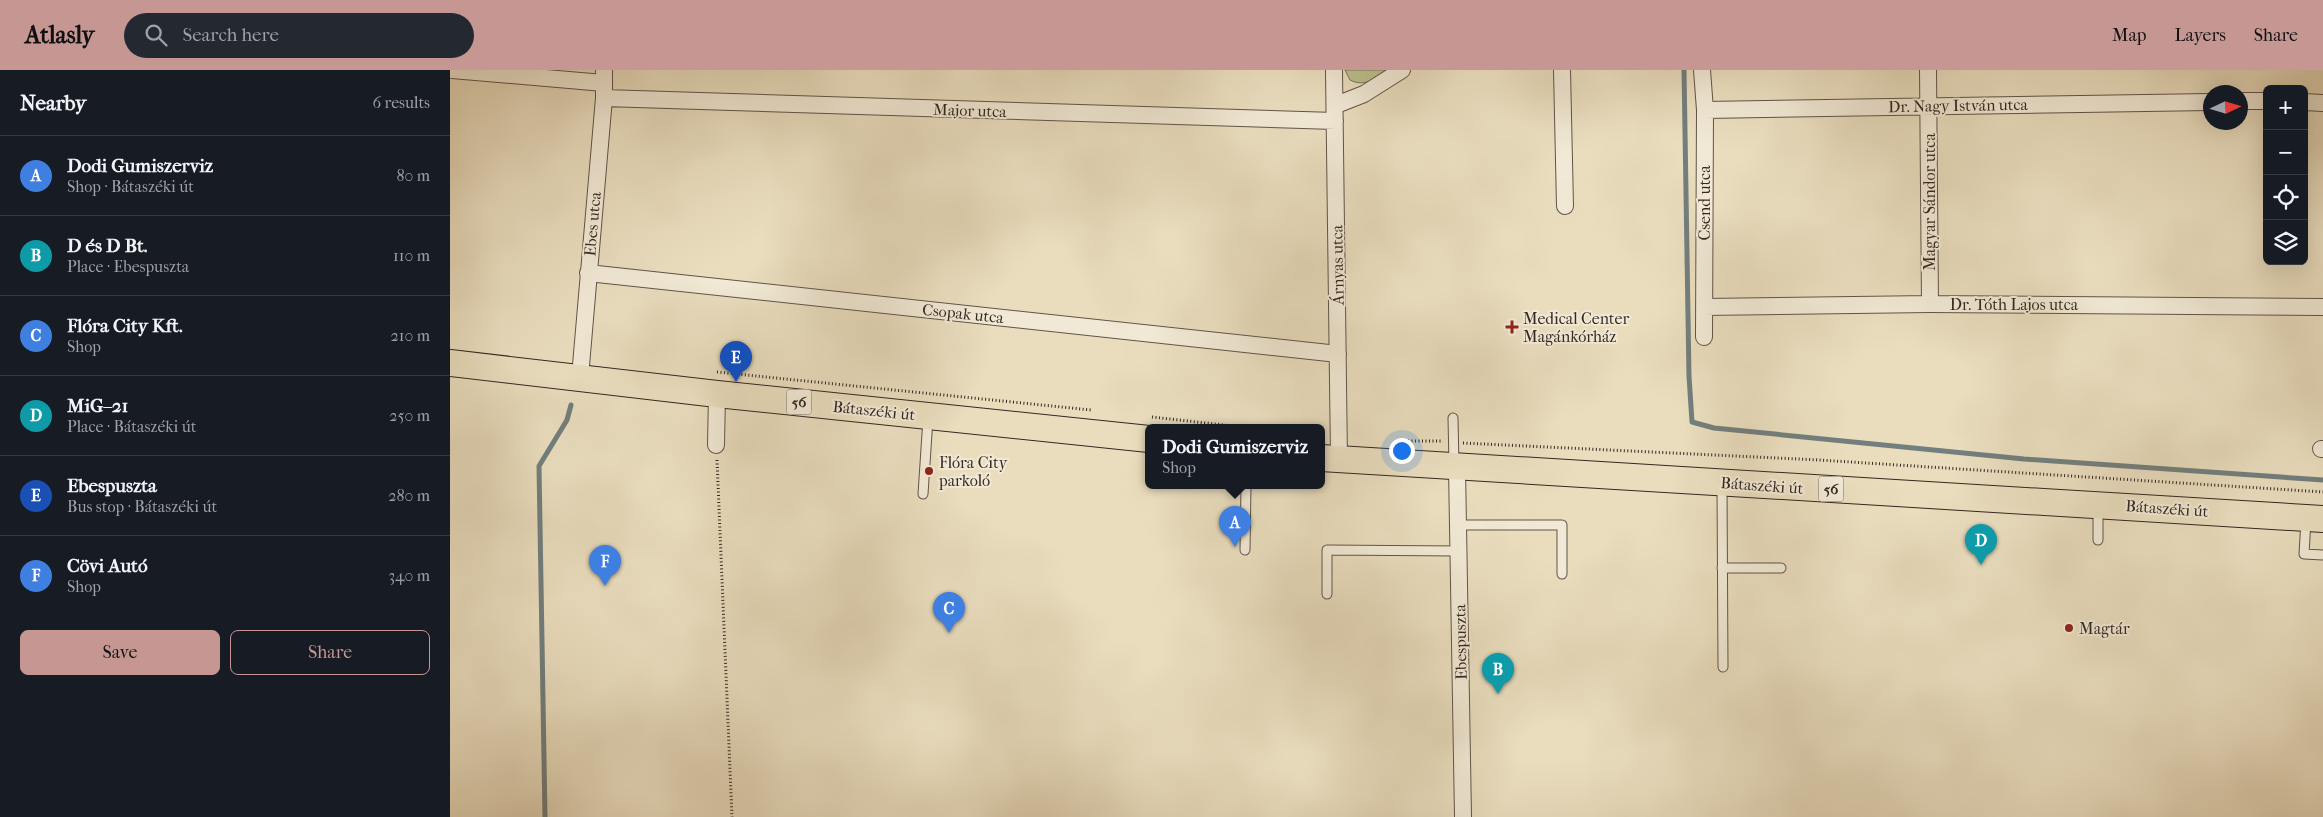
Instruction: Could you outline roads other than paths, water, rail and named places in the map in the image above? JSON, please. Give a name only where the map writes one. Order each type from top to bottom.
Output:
[{"type":"main road","name":"Bátaszéki út","points":[[450,363],[717,394],[1145,439]]},
{"type":"main road","name":"Bátaszéki út","points":[[1330,459],[1455,468],[1722,482],[1957,498],[2098,504],[2314,518]]},
{"type":"street","name":"Major utca","points":[[452,70],[604,84],[1189,118],[1336,113]]},
{"type":"street","name":"Árnyas utca","points":[[1330,459],[1338,354],[1334,70]]},
{"type":"street","points":[[1336,113],[1364,94],[1390,80],[1402,70]]},
{"type":"street","points":[[1562,70],[1565,206]]},
{"type":"street","name":"Csend utca","points":[[1702,70],[1705,110],[1704,336]]},
{"type":"street","name":"Magyar Sándor utca","points":[[1928,70],[1930,304]]},
{"type":"street","name":"Ebes utca","points":[[580,377],[604,84]]},
{"type":"street","points":[[2248,101],[2263,101]]},
{"type":"street","name":"Dr. Nagy István utca","points":[[1705,110],[2203,102]]},
{"type":"street","points":[[2308,102],[2323,103]]},
{"type":"street","name":"Csopak utca","points":[[588,273],[1338,354]]},
{"type":"street","name":"Dr. Tóth Lajos utca","points":[[1704,307],[1930,304],[2323,307]]},
{"type":"street","points":[[716,445],[717,394]]},
{"type":"street","name":"Ebespuszta","points":[[1455,468],[1458,525],[1463,817]]},
{"type":"lane","points":[[923,494],[928,415]]},
{"type":"lane","points":[[1453,418],[1455,468]]},
{"type":"lane","points":[[1722,482],[1723,667]]},
{"type":"lane","points":[[1245,550],[1246,489]]},
{"type":"lane","points":[[2098,504],[2098,540]]},
{"type":"lane","points":[[2314,518],[2304,554],[2323,555]]},
{"type":"lane","points":[[1458,525],[1562,525],[1562,574]]},
{"type":"lane","points":[[1327,594],[1327,550],[1458,551]]},
{"type":"lane","points":[[1722,568],[1781,568]]},
{"type":"waterway","points":[[1684,70],[1689,376],[1692,422],[1714,428],[2024,459],[2323,480]]},
{"type":"waterway","points":[[545,817],[539,466],[567,420],[571,405]]},
{"type":"place","name":"Medical Center Magánkórház","points":[[1512,327]]},
{"type":"place","name":"Ebespuszta","points":[[736,382]]},
{"type":"place","name":"Flóra City parkoló","points":[[929,471]]},
{"type":"place","name":"Dodi Gumiszerviz","points":[[1235,547]]},
{"type":"place","name":"MiG–21","points":[[1981,565]]},
{"type":"place","name":"Cövi Autó","points":[[605,586]]},
{"type":"place","name":"Magtár","points":[[2069,628]]},
{"type":"place","name":"Flóra City Kft.","points":[[949,633]]},
{"type":"place","name":"D és D Bt.","points":[[1498,694]]}]
